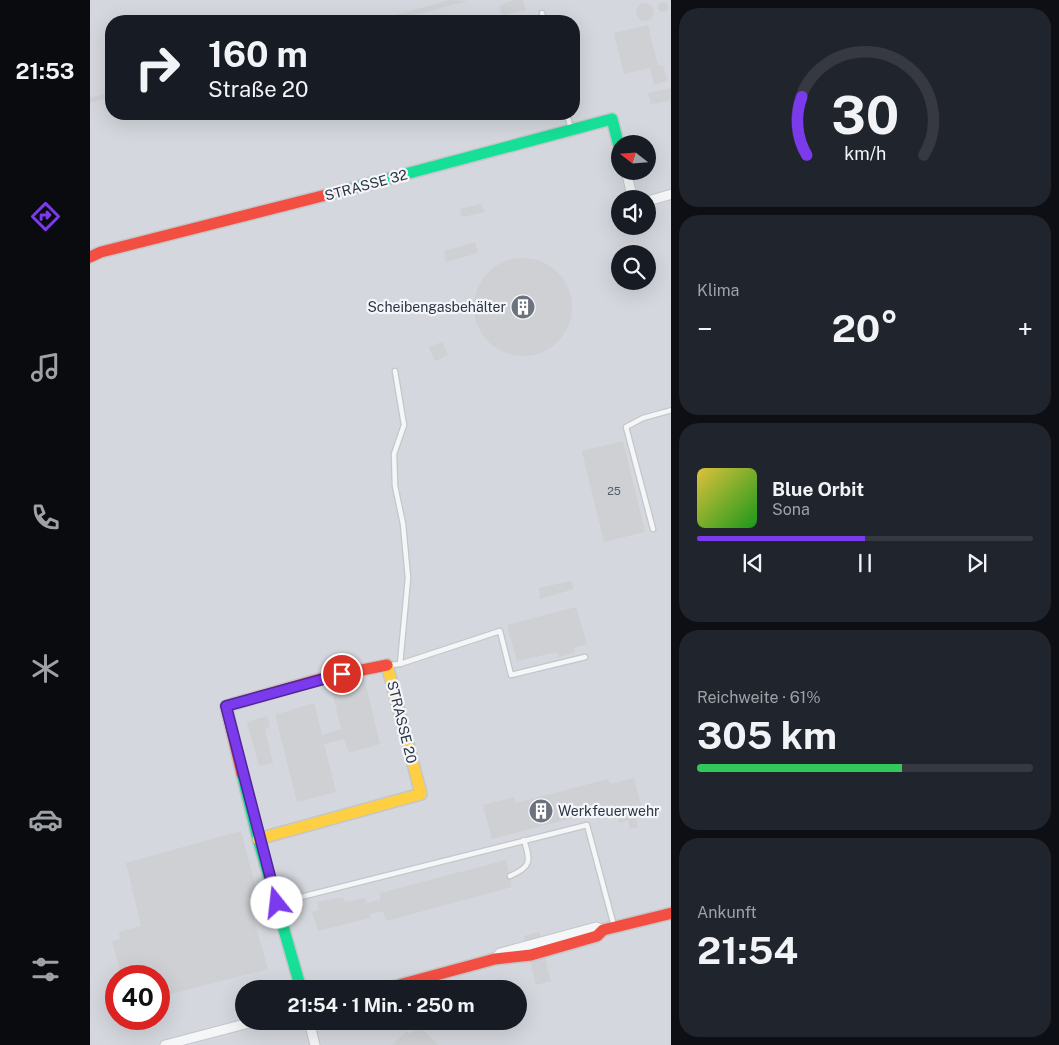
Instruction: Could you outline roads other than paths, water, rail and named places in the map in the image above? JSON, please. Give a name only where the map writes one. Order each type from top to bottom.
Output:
[{"type":"street","name":"STRASSE 32","points":[[90,256],[246,217],[612,119],[616,135]]},
{"type":"street","points":[[656,199],[671,194]]},
{"type":"street","name":"STRASSE 20","points":[[258,839],[421,794],[394,665],[327,678],[226,706],[258,839],[298,980]]},
{"type":"street","points":[[417,980],[495,959],[502,960],[536,953],[597,936],[609,929],[671,913]]},
{"type":"street","points":[[165,1045],[235,1027]]},
{"type":"street","points":[[311,1030],[315,1045]]},
{"type":"lane","points":[[568,120],[571,130]]},
{"type":"lane","points":[[395,371],[404,425],[394,454],[396,486],[403,524],[408,578],[394,665],[500,632],[511,676],[585,657]]},
{"type":"lane","points":[[653,529],[626,427],[643,418],[671,410]]},
{"type":"lane","points":[[277,903],[587,825],[609,929]]},
{"type":"lane","points":[[510,876],[524,870],[527,866],[527,850],[524,840]]},
{"type":"place","name":"Scheibengasbehälter","points":[[523,307]]},
{"type":"place","name":"Werkfeuerwehr","points":[[541,811]]}]
